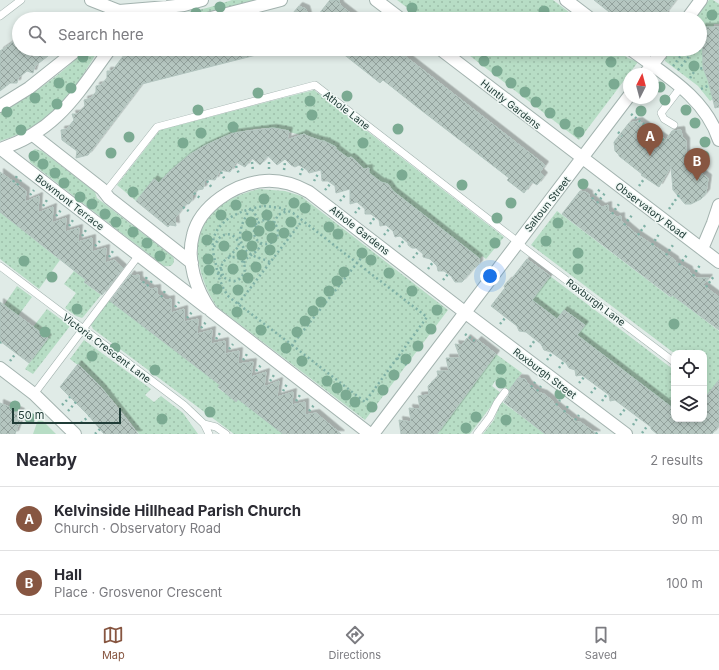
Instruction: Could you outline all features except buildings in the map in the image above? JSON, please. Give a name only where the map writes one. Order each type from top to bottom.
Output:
[{"type":"street","points":[[91,0],[117,12],[184,5],[202,0]]},
{"type":"street","points":[[234,12],[281,0]]},
{"type":"street","points":[[376,0],[392,12]]},
{"type":"street","points":[[566,0],[582,12]]},
{"type":"street","points":[[692,12],[701,0]]},
{"type":"street","points":[[0,106],[29,88],[69,56]]},
{"type":"street","points":[[1,149],[33,135],[47,126],[72,101],[105,56]]},
{"type":"street","name":"Huntly Gardens","points":[[449,56],[582,159]]},
{"type":"street","points":[[636,56],[647,68]]},
{"type":"street","points":[[650,68],[659,56]]},
{"type":"street","points":[[659,74],[684,83],[702,107],[719,140]]},
{"type":"street","name":"Saltoun Street","points":[[464,312],[623,104]]},
{"type":"street","points":[[33,135],[105,193],[109,198],[192,263]]},
{"type":"street","name":"Bowmont Terrace","points":[[1,149],[139,255]]},
{"type":"street","name":"Observatory Road","points":[[582,159],[719,262]]},
{"type":"street","name":"Athole Gardens","points":[[139,255],[211,311],[372,434],[464,312],[309,192],[284,183],[265,181],[235,189],[217,201],[208,209],[198,222],[193,234],[191,244],[192,263],[196,281],[201,294],[211,311]]},
{"type":"street","points":[[702,249],[719,205]]},
{"type":"street","name":"Roxburgh Street","points":[[464,312],[629,430]]},
{"type":"street","points":[[5,364],[34,394],[77,429]]},
{"type":"lane","points":[[0,16],[21,0]]},
{"type":"lane","points":[[674,125],[664,119],[662,110],[684,83]]},
{"type":"lane","name":"Athole Lane","points":[[105,193],[157,127],[315,85],[518,242]]},
{"type":"lane","name":"Roxburgh Lane","points":[[518,242],[671,360]]},
{"type":"lane","points":[[34,394],[139,255]]},
{"type":"lane","name":"Victoria Crescent Lane","points":[[0,266],[184,405],[204,424],[209,434]]},
{"type":"lane","points":[[477,434],[490,417],[497,403],[505,392]]},
{"type":"lane","points":[[204,424],[216,426],[226,434]]},
{"type":"path","points":[[672,68],[681,56]]},
{"type":"path","points":[[676,72],[689,56]]},
{"type":"path","points":[[684,83],[696,69],[705,68]]},
{"type":"path","points":[[699,90],[710,85]]},
{"type":"path","points":[[628,111],[665,141]]},
{"type":"path","points":[[269,160],[269,170]]},
{"type":"path","points":[[252,162],[253,171]]},
{"type":"path","points":[[284,171],[285,162]]},
{"type":"path","points":[[236,166],[239,174]]},
{"type":"path","points":[[300,175],[303,167]]},
{"type":"path","points":[[221,172],[225,181]]},
{"type":"path","points":[[314,182],[318,174]]},
{"type":"path","points":[[639,186],[644,179]]},
{"type":"path","points":[[207,181],[212,189]]},
{"type":"path","points":[[325,190],[331,183]]},
{"type":"path","points":[[592,199],[600,189]]},
{"type":"path","points":[[194,193],[201,199]]},
{"type":"path","points":[[597,203],[605,193]]},
{"type":"path","points":[[340,202],[346,194]]},
{"type":"path","points":[[669,209],[679,195]]},
{"type":"path","points":[[612,214],[619,204]]},
{"type":"path","points":[[270,206],[288,210],[427,317],[365,402],[238,304],[226,293],[218,274],[213,250],[214,238],[221,226],[238,213],[251,208],[270,206]]},
{"type":"path","points":[[355,213],[361,206]]},
{"type":"path","points":[[183,207],[190,212]]},
{"type":"path","points":[[251,208],[258,218],[254,229],[255,237],[261,243],[268,244],[275,240],[278,233],[274,224],[266,220],[256,226]]},
{"type":"path","points":[[251,208],[241,225],[241,242],[246,251],[270,262]]},
{"type":"path","points":[[274,224],[278,215],[288,210]]},
{"type":"path","points":[[624,225],[633,214]]},
{"type":"path","points":[[369,224],[375,217]]},
{"type":"path","points":[[238,304],[302,221]]},
{"type":"path","points":[[638,235],[646,224]]},
{"type":"path","points":[[384,236],[390,228]]},
{"type":"path","points":[[652,245],[659,234]]},
{"type":"path","points":[[213,250],[216,242],[222,236],[231,235],[241,242]]},
{"type":"path","points":[[237,239],[239,246]]},
{"type":"path","points":[[399,247],[404,240]]},
{"type":"path","points":[[218,274],[225,260],[241,242]]},
{"type":"path","points":[[218,274],[231,281],[238,280],[244,274],[245,259],[258,250],[261,243]]},
{"type":"path","points":[[666,255],[673,245]]},
{"type":"path","points":[[283,357],[369,249]]},
{"type":"path","points":[[413,258],[419,251]]},
{"type":"path","points":[[680,265],[687,255]]},
{"type":"path","points":[[228,258],[236,258],[244,264]]},
{"type":"path","points":[[428,269],[433,262]]},
{"type":"path","points":[[693,276],[700,265]]},
{"type":"path","points":[[221,267],[224,277]]},
{"type":"path","points":[[442,280],[448,274]]},
{"type":"path","points":[[706,287],[714,276]]},
{"type":"path","points":[[500,325],[506,317]]},
{"type":"path","points":[[461,331],[476,342]]},
{"type":"path","points":[[530,347],[535,340]]},
{"type":"path","points":[[547,360],[552,352]]},
{"type":"path","points":[[5,364],[16,353]]},
{"type":"path","points":[[397,358],[409,366]]},
{"type":"path","points":[[558,369],[564,361]]},
{"type":"path","points":[[578,384],[584,377]]},
{"type":"path","points":[[531,387],[536,380]]},
{"type":"path","points":[[537,391],[542,384]]},
{"type":"path","points":[[591,394],[597,386]]},
{"type":"path","points":[[601,401],[607,394]]},
{"type":"path","points":[[62,406],[70,397]]},
{"type":"path","points":[[556,405],[561,398]]},
{"type":"path","points":[[67,411],[76,402]]},
{"type":"path","points":[[564,412],[570,404]]},
{"type":"path","points":[[620,416],[626,408]]},
{"type":"path","points":[[575,420],[581,413]]},
{"type":"path","points":[[77,429],[89,416]]},
{"type":"path","points":[[629,430],[638,418]]},
{"type":"path","points":[[642,433],[648,425]]},
{"type":"path","points":[[95,434],[100,429]]},
{"type":"green space","points":[[232,0],[263,0],[217,12],[187,12]]},
{"type":"green space","points":[[397,0],[553,0],[569,12],[413,12]]},
{"type":"green space","points":[[709,0],[713,0],[719,4],[719,24],[714,24],[707,52],[707,12],[700,12]]},
{"type":"green space","points":[[78,56],[94,56],[68,96],[38,123],[0,141],[0,113],[46,84]]},
{"type":"green space","points":[[470,56],[625,56],[638,62],[633,68],[623,68],[623,82],[579,140]]},
{"type":"green space","points":[[706,56],[704,64],[715,98],[710,101],[698,86],[665,61],[665,57]]},
{"type":"green space","points":[[314,90],[504,237],[486,259],[482,256],[480,259],[391,190],[388,184],[382,183],[351,157],[348,158],[335,147],[327,144],[327,142],[304,134],[301,135],[289,132],[288,130],[270,128],[254,129],[224,137],[209,144],[182,161],[159,183],[154,179],[149,185],[155,189],[140,196],[136,201],[117,185],[160,130]]},
{"type":"green space","points":[[35,149],[42,151],[95,192],[97,198],[172,256],[174,261],[172,265],[164,266],[30,162],[29,156]]},
{"type":"green space","points":[[259,189],[285,191],[301,196],[448,310],[365,420],[217,307],[211,298],[201,273],[198,252],[199,238],[203,225],[219,206],[244,193]]},
{"type":"green space","points":[[557,211],[670,297],[672,295],[719,331],[719,380],[707,395],[707,350],[671,351],[531,245]]},
{"type":"green space","points":[[0,212],[60,260],[39,289],[0,259]]},
{"type":"green space","points":[[74,271],[86,280],[85,283],[101,295],[82,318],[76,316],[65,308],[76,293],[64,284]]},
{"type":"green space","points":[[550,276],[671,368],[671,407],[577,335],[584,325],[565,310],[557,319],[532,300]]},
{"type":"green space","points":[[17,286],[32,297],[18,316],[4,305]]},
{"type":"green space","points":[[108,299],[220,385],[218,388],[223,392],[226,389],[233,395],[231,398],[236,402],[238,399],[285,434],[234,434],[93,329],[90,323]]},
{"type":"green space","points":[[47,309],[70,326],[33,374],[25,369],[48,338],[33,327]]},
{"type":"green space","points":[[84,340],[151,389],[145,395],[154,402],[161,396],[183,413],[198,434],[139,434],[98,384],[70,359]]},
{"type":"green space","points":[[496,354],[522,373],[508,391],[495,381],[492,386],[501,393],[470,434],[437,434]]},
{"type":"green space","points":[[501,401],[545,434],[483,434],[494,420]]},
{"type":"green space","points":[[39,417],[56,434],[33,434]]},
{"type":"place","name":"Kelvinside Hillhead Parish Church","points":[[650,156]]},
{"type":"place","name":"Hall","points":[[697,181]]}]
